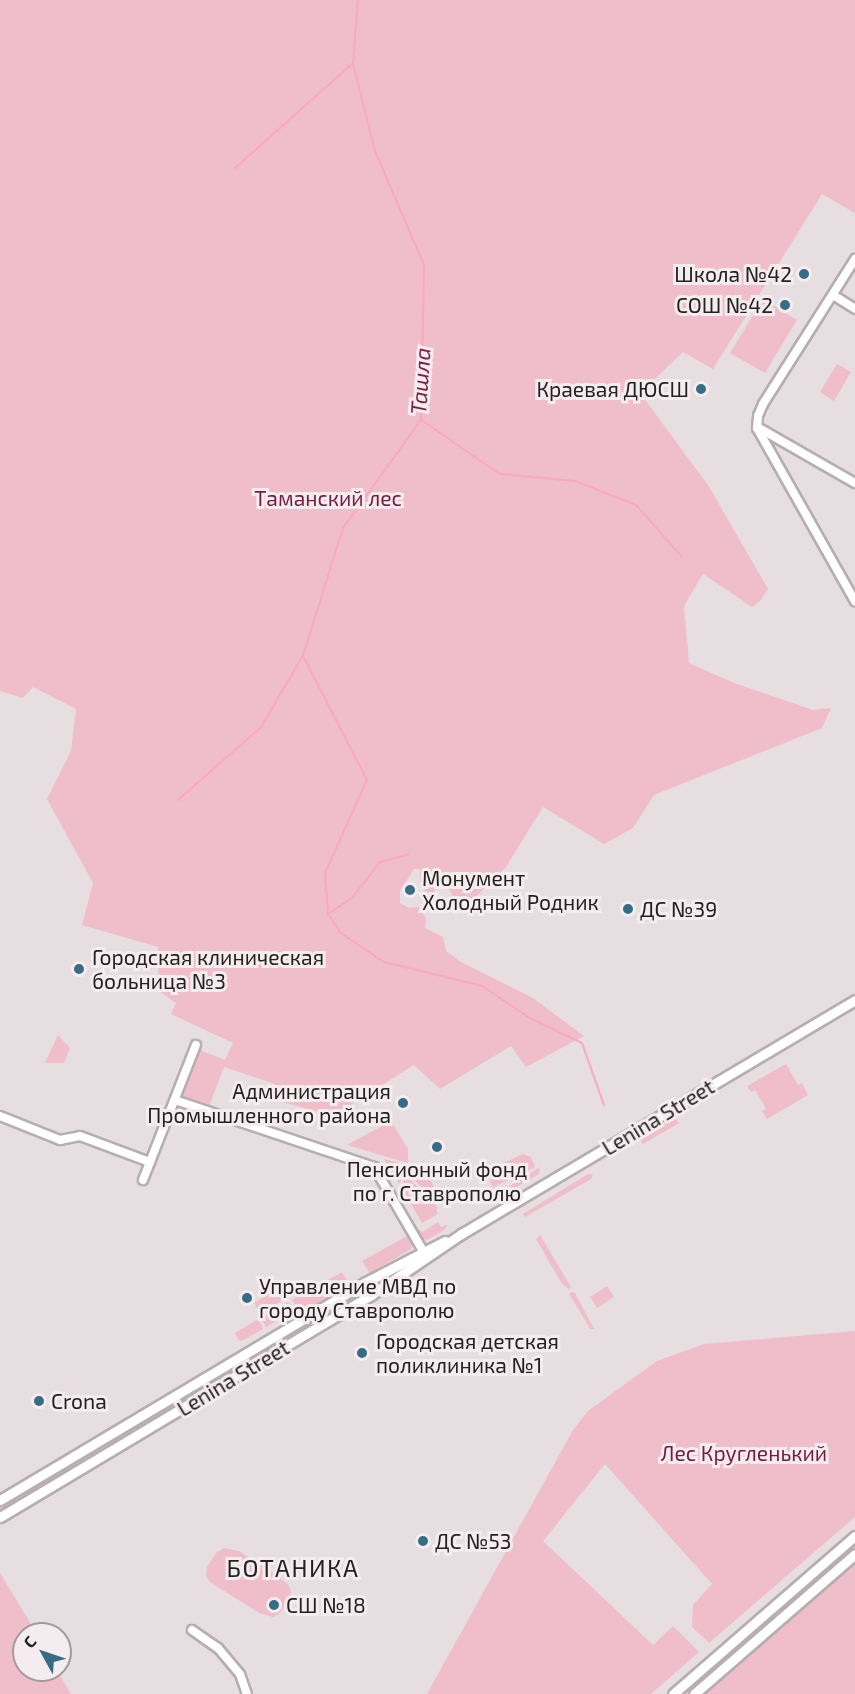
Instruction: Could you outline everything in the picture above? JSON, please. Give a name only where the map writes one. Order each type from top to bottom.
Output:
[{"type":"main road","name":"Lenina Street","points":[[0,1500],[461,1234],[855,1000]]},
{"type":"main road","name":"Lenina Street","points":[[0,1517],[425,1255]]},
{"type":"main road","points":[[673,1694],[855,1536]]},
{"type":"main road","points":[[694,1694],[855,1554]]},
{"type":"street","points":[[855,259],[763,404],[758,416],[757,428],[855,601]]},
{"type":"street","points":[[833,295],[855,309]]},
{"type":"street","points":[[757,428],[855,483]]},
{"type":"street","points":[[143,1180],[196,1045]]},
{"type":"street","points":[[175,1100],[374,1167],[425,1255]]},
{"type":"street","points":[[0,1116],[60,1140],[80,1136],[150,1162]]},
{"type":"street","points":[[192,1630],[218,1648],[240,1674],[247,1694]]},
{"type":"green space","name":"Таманский лес","points":[[0,0],[855,0],[855,213],[822,194],[713,369],[683,352],[640,393],[708,485],[768,589],[761,600],[752,607],[703,574],[684,606],[689,663],[734,683],[813,710],[831,708],[822,728],[654,795],[633,828],[604,844],[543,807],[506,867],[470,903],[454,899],[450,890],[436,884],[434,893],[426,892],[420,882],[420,869],[414,869],[400,891],[400,903],[409,908],[419,907],[426,918],[425,928],[443,937],[446,951],[461,962],[533,998],[584,1036],[526,1067],[511,1046],[440,1089],[414,1065],[333,1116],[279,1101],[275,1084],[224,1067],[209,1106],[182,1096],[200,1050],[225,1060],[233,1043],[171,1014],[176,1003],[159,991],[158,947],[82,925],[93,883],[47,799],[71,751],[76,709],[33,687],[23,698],[0,691]]},
{"type":"green space","points":[[763,299],[797,320],[765,373],[730,353]]},
{"type":"green space","points":[[837,364],[851,372],[834,401],[820,392]]},
{"type":"green space","points":[[58,1035],[70,1048],[64,1063],[45,1063]]},
{"type":"green space","points":[[786,1064],[798,1085],[802,1083],[808,1095],[767,1119],[762,1111],[766,1109],[755,1090],[751,1092],[747,1086]]},
{"type":"green space","points":[[674,1117],[679,1123],[643,1144],[639,1138]]},
{"type":"green space","points":[[391,1121],[408,1149],[408,1163],[347,1145]]},
{"type":"green space","points":[[523,1154],[531,1157],[535,1167],[493,1187],[490,1181],[501,1171],[492,1176],[488,1168],[497,1164],[500,1168],[499,1165]]},
{"type":"green space","points":[[384,1159],[408,1165],[399,1184]]},
{"type":"green space","points":[[410,1166],[424,1169],[436,1190],[433,1193],[437,1199],[435,1200],[407,1173]]},
{"type":"green space","points":[[540,1167],[539,1174],[496,1199],[486,1201]]},
{"type":"green space","points":[[588,1174],[593,1175],[591,1179],[525,1217],[523,1214]]},
{"type":"green space","points":[[406,1175],[438,1208],[436,1210],[438,1214],[422,1223],[401,1187]]},
{"type":"green space","points":[[438,1222],[441,1227],[448,1225],[427,1240],[420,1238],[415,1231],[419,1229],[422,1232]]},
{"type":"green space","points":[[409,1235],[413,1242],[411,1249],[370,1273],[362,1261]]},
{"type":"green space","points":[[540,1235],[571,1287],[569,1290],[561,1282],[536,1239]]},
{"type":"green space","points":[[342,1272],[351,1286],[301,1314],[292,1300]]},
{"type":"green space","points":[[392,1273],[394,1276],[115,1441],[114,1438]]},
{"type":"green space","points":[[607,1286],[614,1297],[597,1308],[590,1297]]},
{"type":"green space","points":[[276,1290],[282,1301],[260,1313],[254,1303]]},
{"type":"green space","points":[[575,1293],[594,1329],[590,1329],[569,1294]]},
{"type":"green space","points":[[288,1302],[290,1313],[266,1327],[261,1318]]},
{"type":"green space","points":[[258,1319],[263,1329],[242,1341],[238,1339],[235,1333]]},
{"type":"green space","name":"Лес Кругленький","points":[[855,1331],[855,1517],[709,1643],[692,1627],[693,1605],[712,1584],[605,1464],[543,1541],[653,1645],[673,1626],[699,1652],[651,1694],[427,1694],[573,1430],[588,1411],[657,1361],[704,1344]]},
{"type":"green space","points":[[97,1448],[99,1452],[0,1511],[0,1506]]},
{"type":"green space","points":[[855,1543],[855,1549],[687,1694],[680,1694]]},
{"type":"green space","points":[[224,1548],[239,1551],[287,1583],[291,1590],[290,1598],[280,1613],[273,1617],[259,1613],[210,1582],[206,1575],[207,1567],[216,1553]]},
{"type":"green space","points":[[855,1562],[855,1694],[703,1694],[764,1642]]},
{"type":"green space","points":[[0,1573],[30,1622],[12,1622],[12,1682],[64,1682],[71,1694],[0,1694]]},
{"type":"waterway","name":"Ташла","points":[[358,0],[353,63],[375,151],[424,265],[421,420],[343,528],[303,656],[367,780],[325,873],[328,914],[341,933],[384,962],[482,986],[528,1017],[582,1043],[604,1105]]},
{"type":"waterway","points":[[235,168],[353,63]]},
{"type":"waterway","points":[[421,420],[500,474],[575,481],[636,505],[682,557]]},
{"type":"waterway","points":[[178,800],[261,727],[302,657]]},
{"type":"waterway","points":[[328,914],[352,898],[380,862],[409,854]]},
{"type":"place","name":"Школа №42","points":[[804,274]]},
{"type":"place","name":"СОШ №42","points":[[785,305]]},
{"type":"place","name":"Краевая ДЮСШ","points":[[701,389]]},
{"type":"place","name":"Монумент Холодный Родник","points":[[410,890]]},
{"type":"place","name":"ДС №39","points":[[628,909]]},
{"type":"place","name":"Городская клиническая больница №3","points":[[79,969]]},
{"type":"place","name":"Администрация Промышленного района","points":[[403,1103]]},
{"type":"place","name":"Пенсионный фонд по г. Ставрополю","points":[[437,1147]]},
{"type":"place","name":"Управление МВД по городу Ставрополю","points":[[247,1298]]},
{"type":"place","name":"Городская детская поликлиника №1","points":[[362,1353]]},
{"type":"place","name":"Crona","points":[[39,1401]]},
{"type":"place","name":"ДС №53","points":[[423,1541]]},
{"type":"place","name":"СШ №18","points":[[274,1605]]},
{"type":"district","name":"БОТАНИКА","points":[[293,1568]]}]
